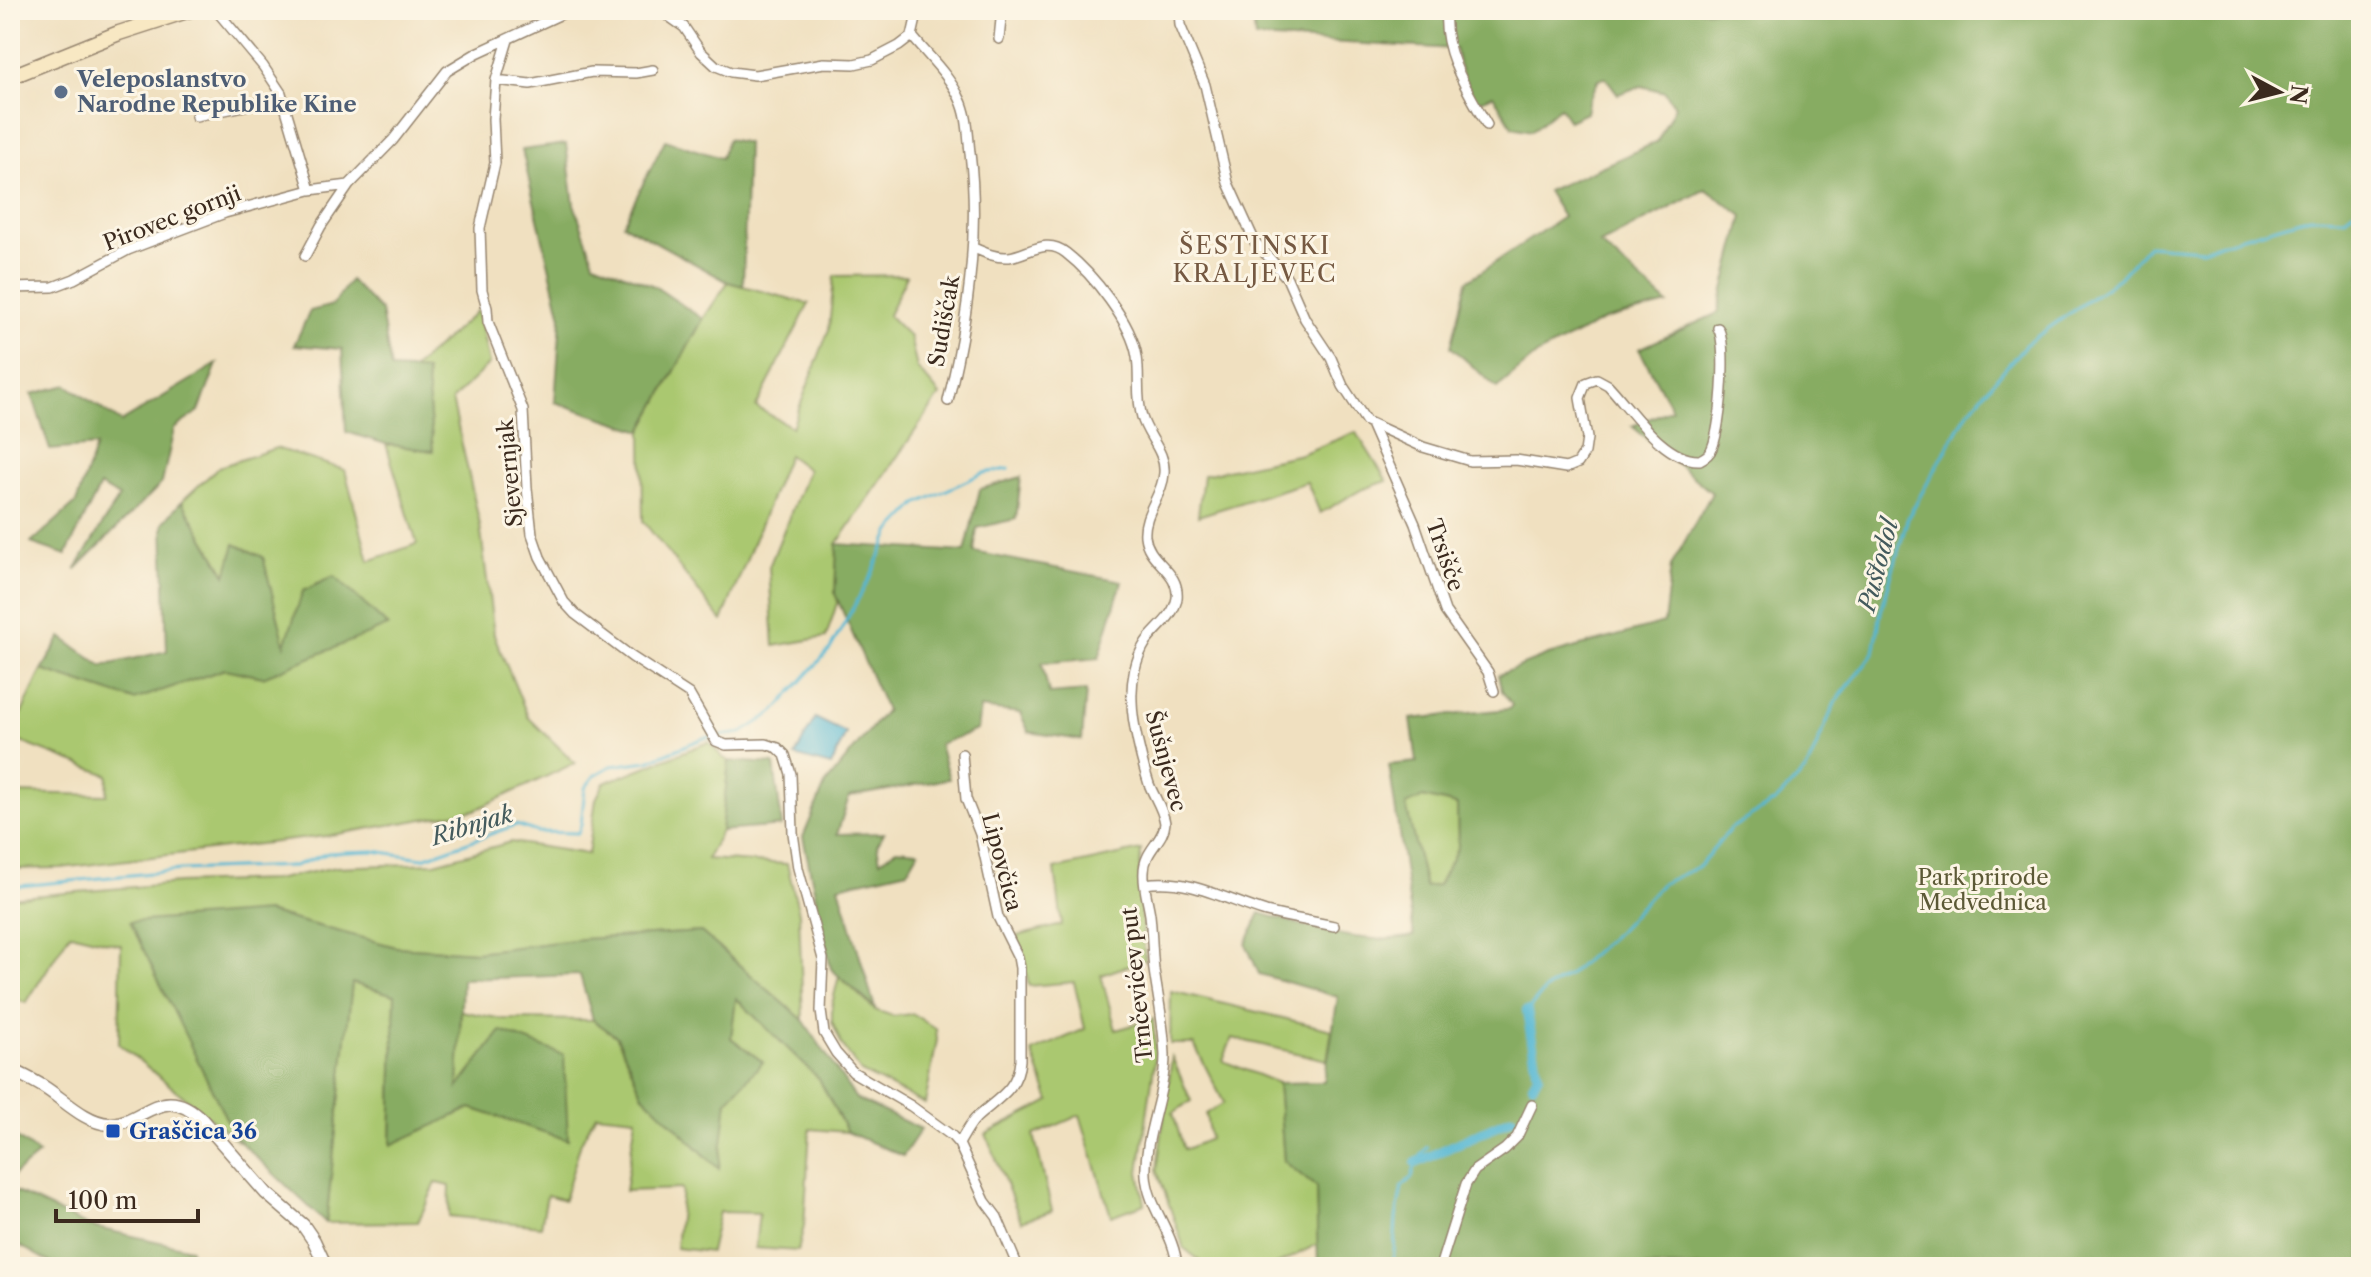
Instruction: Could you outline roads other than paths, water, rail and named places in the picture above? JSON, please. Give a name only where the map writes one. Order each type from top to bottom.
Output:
[{"type":"main road","points":[[10,77],[119,33],[190,10]]},
{"type":"street","points":[[216,10],[263,66],[281,93],[310,190]]},
{"type":"street","points":[[305,256],[349,185],[393,140],[447,71],[477,53],[570,10]]},
{"type":"street","points":[[660,10],[684,27],[701,52],[716,66],[745,75],[764,75],[824,63],[863,64],[912,36],[918,10]]},
{"type":"street","points":[[999,39],[1002,10]]},
{"type":"street","points":[[1179,10],[1180,25],[1205,85],[1224,170],[1255,242],[1287,278],[1305,319],[1331,358],[1343,386],[1362,417],[1371,424],[1423,447],[1470,461],[1516,460],[1566,468],[1578,463],[1585,452],[1587,438],[1581,416],[1580,392],[1586,383],[1597,379],[1608,385],[1666,448],[1687,460],[1700,460],[1712,448],[1718,413],[1723,362],[1722,337],[1718,328]]},
{"type":"street","points":[[1446,10],[1449,45],[1454,61],[1467,92],[1487,125]]},
{"type":"street","points":[[912,36],[953,86],[964,108],[972,165],[974,248]]},
{"type":"street","name":"Sjevernjak","points":[[508,40],[496,80],[493,119],[495,163],[483,208],[479,240],[482,290],[491,331],[523,410],[529,521],[540,557],[569,609],[632,657],[681,687],[696,703],[716,741],[726,745],[766,744],[778,748],[785,755],[791,774],[791,817],[798,868],[823,959],[821,1023],[824,1033],[853,1072],[943,1128],[959,1144]]},
{"type":"street","points":[[496,80],[530,84],[592,72],[653,70]]},
{"type":"street","points":[[196,116],[273,100],[281,93]]},
{"type":"street","name":"Pirovec gornji","points":[[10,288],[42,289],[63,284],[128,250],[203,221],[310,190],[349,185]]},
{"type":"street","name":"Šušnjevec","points":[[974,248],[989,255],[1006,257],[1042,246],[1064,251],[1117,311],[1129,329],[1135,347],[1141,415],[1164,468],[1162,484],[1147,520],[1145,539],[1153,557],[1170,572],[1176,587],[1174,608],[1141,652],[1132,691],[1134,723],[1143,760],[1165,823],[1161,835],[1146,856],[1143,871],[1145,884]]},
{"type":"street","name":"Sudiščak","points":[[948,401],[959,354],[974,248]]},
{"type":"street","name":"Trsišče","points":[[1371,424],[1412,515],[1445,611],[1488,672],[1494,691]]},
{"type":"street","name":"Lipovčica","points":[[959,1144],[974,1119],[1014,1085],[1020,1072],[1018,957],[998,917],[980,834],[966,799],[962,754]]},
{"type":"street","points":[[1145,884],[1163,882],[1188,885],[1283,916],[1334,926]]},
{"type":"street","name":"Trnčevićev put","points":[[1145,884],[1165,1054],[1162,1091],[1148,1151],[1146,1179],[1152,1199],[1174,1244],[1177,1267]]},
{"type":"street","points":[[10,1069],[103,1123],[119,1123],[159,1105],[173,1105],[191,1111],[266,1193],[303,1225],[326,1267]]},
{"type":"street","points":[[1440,1267],[1466,1184],[1475,1170],[1517,1137],[1532,1105]]},
{"type":"street","points":[[959,1144],[985,1201],[997,1217],[1018,1267]]},
{"type":"water","points":[[815,718],[846,733],[831,766],[795,756]]},
{"type":"waterway","name":"Pustodol","points":[[1527,1011],[1545,990],[1569,975],[1618,931],[1661,884],[1700,866],[1730,829],[1776,801],[1807,769],[1835,703],[1874,653],[1881,611],[1908,517],[1968,412],[2025,345],[2119,278],[2148,245],[2202,249],[2310,217],[2345,218],[2361,206]]},
{"type":"waterway","name":"Ribnjak","points":[[10,887],[181,870],[294,866],[328,853],[374,851],[423,858],[516,825],[537,832],[578,833],[585,788],[595,775],[611,766],[648,761],[704,738],[742,733],[774,712],[830,649],[871,576],[891,531],[917,504],[983,473],[1009,469]]},
{"type":"waterway","points":[[1527,1011],[1538,1075],[1533,1084]]},
{"type":"waterway","points":[[1416,1163],[1512,1118]]},
{"type":"waterway","name":"Pustodol","points":[[1393,1267],[1396,1218],[1402,1187],[1412,1177],[1416,1163],[1427,1147]]},
{"type":"place","name":"Veleposlanstvo Narodne Republike Kine","points":[[61,92]]},
{"type":"place","name":"Graščica 36","points":[[113,1131]]},
{"type":"district","name":"ŠESTINSKI KRALJEVEC","points":[[1255,259]]},
{"type":"park label","name":"Park prirode Medvednica","points":[[1983,890]]}]
